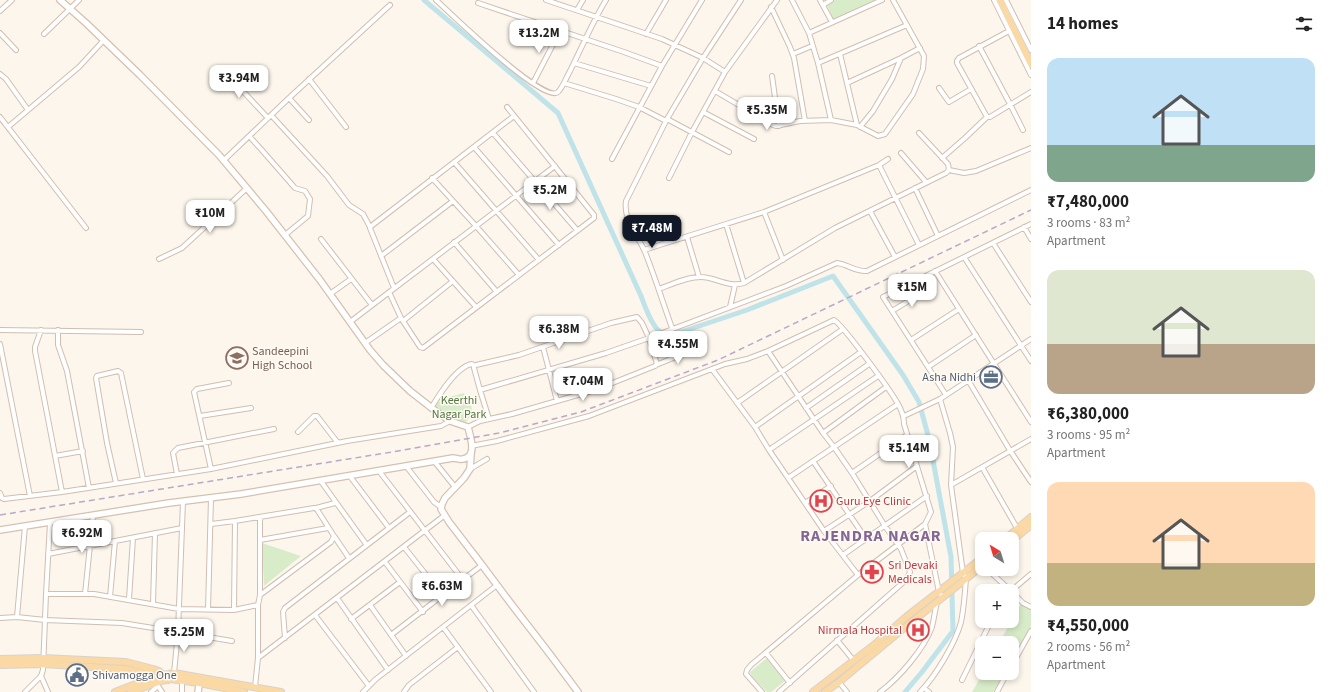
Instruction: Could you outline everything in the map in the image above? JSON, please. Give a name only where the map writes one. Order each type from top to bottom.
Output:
[{"type":"main road","points":[[1000,0],[1031,64]]},
{"type":"main road","points":[[1013,532],[1031,517]]},
{"type":"main road","points":[[1019,535],[1031,525]]},
{"type":"main road","points":[[963,577],[975,565]]},
{"type":"main road","points":[[813,692],[963,577],[975,570]]},
{"type":"main road","points":[[825,692],[937,602],[942,593]]},
{"type":"main road","points":[[0,659],[124,668],[158,680]]},
{"type":"main road","points":[[0,665],[43,661]]},
{"type":"main road","points":[[131,692],[174,673],[244,692]]},
{"type":"main road","points":[[115,692],[158,680],[199,680],[281,692]]},
{"type":"street","points":[[0,12],[12,0]]},
{"type":"street","points":[[60,0],[104,40],[161,96],[247,188],[285,235],[383,365],[396,379],[431,408],[450,421],[468,427],[480,421],[512,414],[595,390],[693,350]]},
{"type":"street","points":[[44,34],[79,0]]},
{"type":"street","points":[[436,0],[501,60],[533,83],[554,94],[557,93],[564,83],[596,17],[606,0]]},
{"type":"street","points":[[546,0],[674,44],[703,58],[725,72]]},
{"type":"street","points":[[577,10],[582,0]]},
{"type":"street","points":[[646,34],[666,0]]},
{"type":"street","points":[[612,159],[674,44],[702,0]]},
{"type":"street","points":[[672,328],[644,250],[629,221],[626,201],[667,120],[703,58],[741,0]]},
{"type":"street","points":[[669,178],[725,72],[777,0]]},
{"type":"street","points":[[792,0],[808,33],[818,63],[831,120]]},
{"type":"street","points":[[820,0],[832,22]]},
{"type":"street","points":[[823,5],[831,0]]},
{"type":"street","points":[[808,33],[882,0]]},
{"type":"street","points":[[715,91],[773,125],[779,126],[805,121],[831,120],[859,126],[878,136],[885,134],[913,94],[923,69],[924,56],[893,0]]},
{"type":"street","points":[[994,0],[1031,75]]},
{"type":"street","points":[[1006,0],[1031,50]]},
{"type":"street","points":[[478,3],[662,66]]},
{"type":"street","points":[[223,161],[390,5]]},
{"type":"street","points":[[771,8],[793,54],[805,121]]},
{"type":"street","points":[[818,63],[907,25]]},
{"type":"street","points":[[533,83],[560,31]]},
{"type":"street","points":[[987,117],[957,61],[979,46],[1009,31]]},
{"type":"street","points":[[0,32],[16,50]]},
{"type":"street","points":[[8,127],[79,67],[104,40]]},
{"type":"street","points":[[793,54],[812,46]]},
{"type":"street","points":[[979,46],[1023,130]]},
{"type":"street","points":[[847,83],[920,48]]},
{"type":"street","points":[[840,54],[859,126]]},
{"type":"street","points":[[859,126],[873,111],[892,79],[901,58]]},
{"type":"street","points":[[574,63],[651,86]]},
{"type":"street","points":[[222,69],[327,176],[350,205],[363,214],[370,227],[394,288]]},
{"type":"street","points":[[0,74],[6,78],[28,110]]},
{"type":"street","points":[[772,76],[779,126]]},
{"type":"street","points":[[309,80],[346,127]]},
{"type":"street","points":[[564,83],[640,107],[729,152]]},
{"type":"street","points":[[939,88],[950,102],[971,89]]},
{"type":"street","points":[[942,158],[987,117],[990,117],[1031,92]]},
{"type":"street","points":[[289,98],[309,120]]},
{"type":"street","points":[[390,292],[402,319],[422,348],[594,218],[594,215],[507,107]]},
{"type":"street","points":[[703,112],[754,139]]},
{"type":"street","points":[[370,227],[514,116]]},
{"type":"street","points":[[0,117],[86,228]]},
{"type":"street","points":[[493,133],[577,230]]},
{"type":"street","points":[[659,289],[699,277],[706,277],[735,285],[744,283],[835,228],[946,173],[948,170],[948,164],[919,133]]},
{"type":"street","points":[[249,136],[295,188],[304,190],[310,199],[308,216],[285,235]]},
{"type":"street","points":[[474,147],[558,245]]},
{"type":"street","points":[[948,170],[964,173],[976,171],[1031,148]]},
{"type":"street","points":[[901,153],[926,182]]},
{"type":"street","points":[[644,250],[764,212],[888,159]]},
{"type":"street","points":[[454,162],[539,260]]},
{"type":"street","points":[[879,164],[918,245]]},
{"type":"street","points":[[350,322],[555,166]]},
{"type":"street","points":[[432,178],[518,275]]},
{"type":"street","points":[[159,259],[182,248],[247,188]]},
{"type":"street","points":[[915,188],[938,236]]},
{"type":"street","points":[[480,390],[606,353],[649,338],[786,286],[837,264],[861,271],[867,271],[1031,190]]},
{"type":"street","points":[[381,256],[453,201]]},
{"type":"street","points":[[870,211],[895,257]]},
{"type":"street","points":[[764,212],[782,260]]},
{"type":"street","points":[[726,224],[744,283]]},
{"type":"street","points":[[946,395],[883,296],[1031,224]]},
{"type":"street","points":[[1024,227],[1031,239]]},
{"type":"street","points":[[687,237],[699,277]]},
{"type":"street","points":[[321,239],[372,305]]},
{"type":"street","points":[[454,242],[497,292]]},
{"type":"street","points":[[993,243],[1031,302]]},
{"type":"street","points":[[964,257],[1031,361]]},
{"type":"street","points":[[433,259],[476,308]]},
{"type":"street","points":[[935,271],[1031,422]]},
{"type":"street","points":[[330,294],[351,279]]},
{"type":"street","points":[[365,343],[402,319],[453,281]]},
{"type":"street","points":[[730,307],[735,285]]},
{"type":"street","points":[[892,311],[923,292]]},
{"type":"street","points":[[910,340],[959,308]]},
{"type":"street","points":[[431,408],[455,375],[466,366],[472,364],[474,366],[520,355],[598,327],[637,317],[642,323],[649,338],[656,365]]},
{"type":"street","points":[[471,446],[497,441],[589,416],[725,364],[747,359],[768,351],[832,320],[836,321],[861,352],[898,404],[904,416],[904,424],[907,435],[931,512],[925,524],[858,575],[751,665],[746,674],[762,692]]},
{"type":"street","points":[[737,403],[843,329]]},
{"type":"street","points":[[0,330],[141,332]]},
{"type":"street","points":[[41,330],[35,351],[62,492]]},
{"type":"street","points":[[58,330],[58,345],[67,371],[90,488]]},
{"type":"street","points":[[928,366],[976,335]]},
{"type":"street","points":[[904,416],[940,399],[1031,339]]},
{"type":"street","points":[[0,344],[30,496]]},
{"type":"street","points":[[543,347],[557,401]]},
{"type":"street","points":[[768,351],[798,397],[852,473],[898,544],[910,572],[907,579],[779,692]]},
{"type":"street","points":[[755,427],[861,352]]},
{"type":"street","points":[[806,408],[869,364]]},
{"type":"street","points":[[474,366],[489,419]]},
{"type":"street","points":[[712,369],[755,427],[824,531],[858,575]]},
{"type":"street","points":[[116,483],[107,443],[96,378],[97,376],[118,371],[121,373],[143,479]]},
{"type":"street","points":[[769,450],[878,376]]},
{"type":"street","points":[[968,380],[1011,452],[1031,482]]},
{"type":"street","points":[[211,469],[194,392],[195,390],[229,383]]},
{"type":"street","points":[[823,433],[886,387]]},
{"type":"street","points":[[920,692],[940,665],[955,639],[961,622],[963,577],[951,485],[953,447],[940,399]]},
{"type":"street","points":[[788,478],[898,404]]},
{"type":"street","points":[[200,416],[251,408]]},
{"type":"street","points":[[298,432],[314,416],[317,416],[338,443]]},
{"type":"street","points":[[0,493],[4,499],[90,488],[211,469],[338,443],[441,426],[450,421]]},
{"type":"street","points":[[468,427],[472,450],[470,469]]},
{"type":"street","points":[[177,474],[174,451],[178,448],[274,429]]},
{"type":"street","points":[[852,473],[907,435]]},
{"type":"street","points":[[951,485],[1011,452],[1031,439]]},
{"type":"street","points":[[55,456],[83,451]]},
{"type":"street","points":[[0,530],[183,501],[241,494],[453,458],[463,459],[471,454]]},
{"type":"street","points":[[441,507],[445,498],[464,478],[470,469],[487,458]]},
{"type":"street","points":[[434,461],[455,487]]},
{"type":"street","points":[[813,461],[866,539]]},
{"type":"street","points":[[406,466],[434,502],[441,507],[445,516],[578,692]]},
{"type":"street","points":[[824,531],[850,515],[917,466]]},
{"type":"street","points":[[982,468],[1018,528]]},
{"type":"street","points":[[378,470],[463,580]]},
{"type":"street","points":[[349,475],[389,528]]},
{"type":"street","points":[[320,480],[335,503],[366,544]]},
{"type":"street","points":[[805,503],[831,486]]},
{"type":"street","points":[[843,555],[927,496]]},
{"type":"street","points":[[208,610],[211,498]]},
{"type":"street","points":[[174,673],[178,632],[183,501]]},
{"type":"street","points":[[211,524],[316,508],[335,503]]},
{"type":"street","points":[[316,508],[349,558]]},
{"type":"street","points":[[285,638],[283,612],[285,608],[366,544],[410,512]]},
{"type":"street","points":[[85,594],[93,516]]},
{"type":"street","points":[[258,658],[445,516]]},
{"type":"street","points":[[255,687],[258,658],[258,605],[260,596],[260,517]]},
{"type":"street","points":[[234,610],[235,521]]},
{"type":"street","points":[[25,692],[41,676],[43,670],[50,523]]},
{"type":"street","points":[[925,524],[942,593]]},
{"type":"street","points":[[18,617],[25,526]]},
{"type":"street","points":[[48,554],[182,528]]},
{"type":"street","points":[[260,540],[328,528]]},
{"type":"street","points":[[153,604],[155,533]]},
{"type":"street","points":[[260,596],[331,542],[334,536]]},
{"type":"street","points":[[129,599],[133,538]]},
{"type":"street","points":[[110,597],[115,541]]},
{"type":"street","points":[[404,547],[443,596]]},
{"type":"street","points":[[385,562],[423,612]]},
{"type":"street","points":[[391,635],[423,612],[482,565]]},
{"type":"street","points":[[1019,584],[1031,574]]},
{"type":"street","points":[[994,576],[1003,584]]},
{"type":"street","points":[[351,619],[400,582]]},
{"type":"street","points":[[364,692],[388,670],[497,585]]},
{"type":"street","points":[[46,594],[94,594],[179,609],[234,610],[258,605]]},
{"type":"street","points":[[336,598],[388,670]]},
{"type":"street","points":[[1019,599],[1031,607]]},
{"type":"street","points":[[880,692],[888,686],[917,654],[932,626],[937,602]]},
{"type":"street","points":[[370,605],[406,656]]},
{"type":"street","points":[[471,605],[534,692]]},
{"type":"street","points":[[315,615],[369,686]]},
{"type":"street","points":[[0,618],[18,617],[45,620],[122,623],[232,641]]},
{"type":"street","points":[[443,627],[491,692]]},
{"type":"street","points":[[962,680],[988,628]]},
{"type":"street","points":[[1019,652],[1031,631]]},
{"type":"street","points":[[838,640],[854,661]]},
{"type":"street","points":[[404,692],[408,685],[458,647]]},
{"type":"street","points":[[766,653],[790,683]]},
{"type":"street","points":[[41,676],[48,692]]},
{"type":"street","points":[[151,692],[158,680]]},
{"type":"street","points":[[158,680],[162,692]]},
{"type":"street","points":[[198,692],[199,680]]},
{"type":"street","points":[[996,692],[1003,680]]},
{"type":"street","points":[[182,681],[182,692]]},
{"type":"street","points":[[839,682],[847,692]]},
{"type":"street","points":[[924,688],[929,692]]},
{"type":"green space","points":[[835,0],[876,0],[834,21],[827,5]]},
{"type":"green space","name":"Keerthi Nagar Park","points":[[464,393],[472,408],[471,415],[465,422],[452,419],[434,405],[445,398]]},
{"type":"green space","points":[[262,543],[301,556],[264,586]]},
{"type":"green space","points":[[1021,604],[1031,610],[1031,626],[1019,647],[1019,636],[1003,636],[1007,628],[1019,628],[1019,608]]},
{"type":"green space","points":[[767,658],[785,681],[771,692],[767,692],[750,672]]},
{"type":"green space","points":[[979,680],[1000,680],[993,692],[972,692]]},
{"type":"waterway","points":[[424,0],[558,113],[650,318],[661,333],[665,335],[675,334],[747,310],[833,276],[903,375],[919,402],[929,439],[951,557],[953,631],[905,692]]},
{"type":"railway","points":[[0,515],[392,452],[499,433],[581,412],[718,360],[1031,210]]},
{"type":"place","name":"Sandeepini High School","points":[[237,358]]},
{"type":"place","name":"Asha Nidhi","points":[[991,377]]},
{"type":"place","name":"Guru Eye Clinic","points":[[821,501]]},
{"type":"place","name":"Sri Devaki Medicals","points":[[872,572]]},
{"type":"place","name":"Nirmala Hospital","points":[[918,630]]},
{"type":"place","name":"Shivamogga One","points":[[77,675]]},
{"type":"district","name":"RAJENDRA NAGAR","points":[[871,536]]}]
